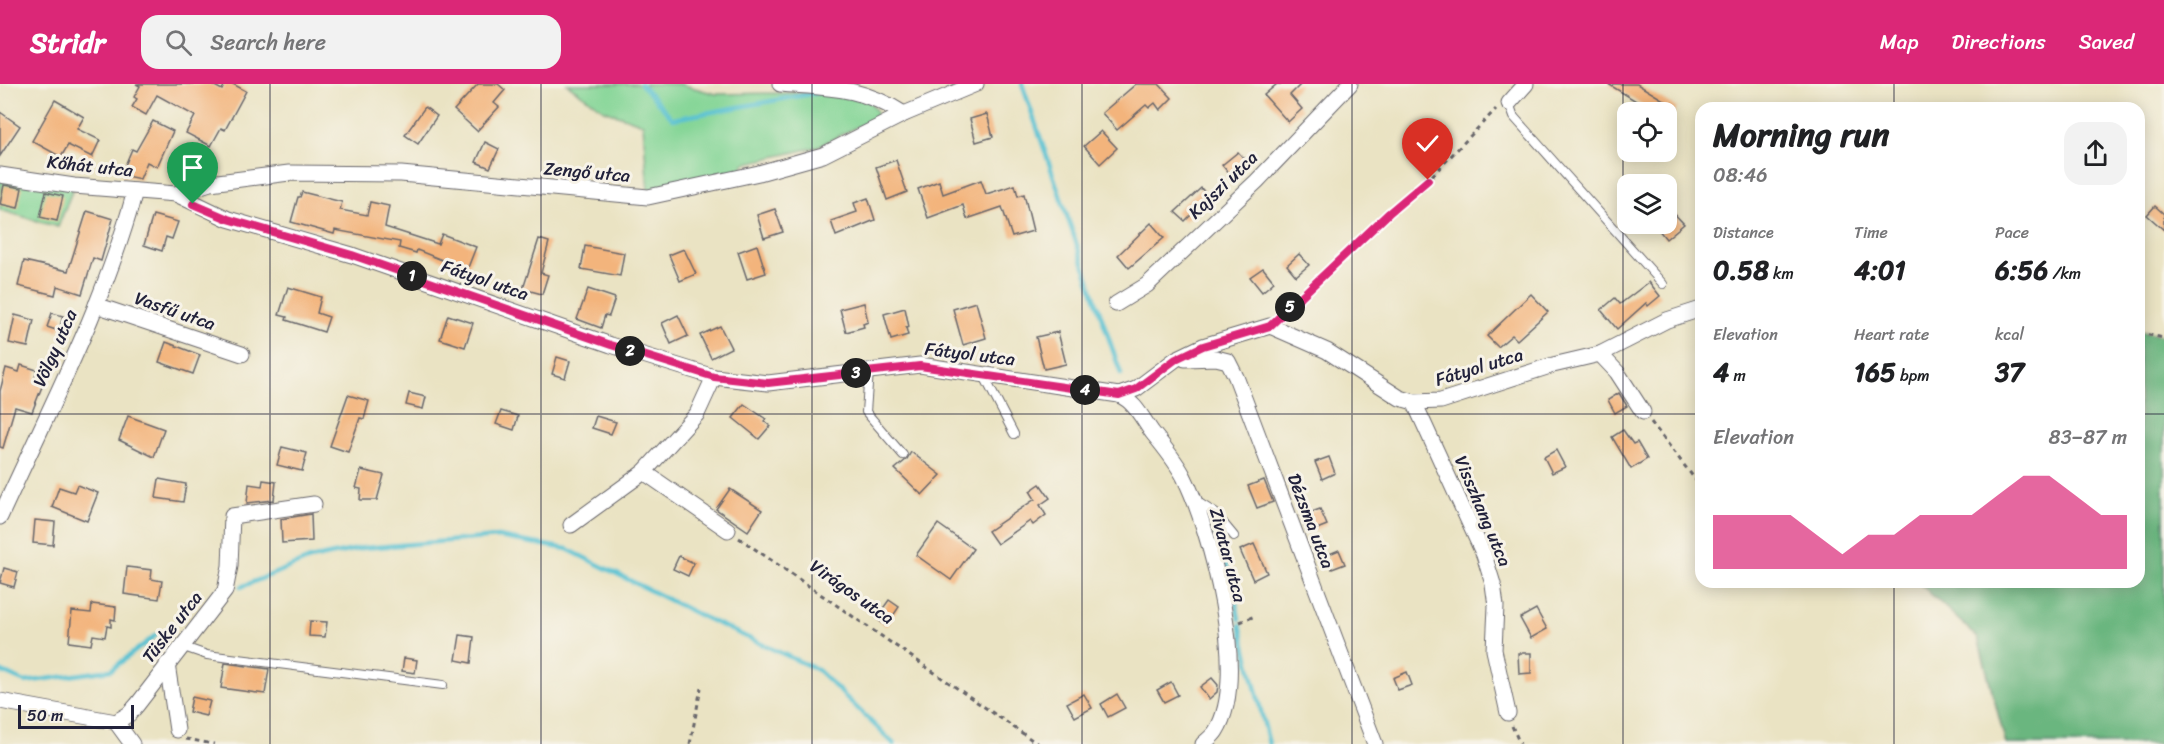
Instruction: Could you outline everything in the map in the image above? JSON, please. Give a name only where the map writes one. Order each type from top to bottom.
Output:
[{"type":"street","points":[[780,84],[850,89],[869,95],[904,114]]},
{"type":"street","name":"Zengő utca","points":[[176,194],[237,178],[330,172],[401,174],[648,197],[759,173],[823,155],[904,114],[976,84]]},
{"type":"street","name":"Kajszi utca","points":[[1116,304],[1147,285],[1257,181],[1350,84]]},
{"type":"street","points":[[1509,103],[1526,84]]},
{"type":"street","name":"Kőhát utca","points":[[0,175],[176,194]]},
{"type":"street","name":"Völgy utca","points":[[0,517],[96,305],[117,252],[135,191]]},
{"type":"street","name":"Fátyol utca","points":[[176,194],[228,219],[352,255],[611,345],[714,377],[768,383],[920,366],[1119,395]]},
{"type":"street","name":"Vasfű utca","points":[[96,305],[242,354]]},
{"type":"street","name":"Fátyol utca","points":[[1270,326],[1327,351],[1388,391],[1414,402],[1441,401],[1561,363],[1600,354],[1667,320],[1695,311]]},
{"type":"street","points":[[1119,395],[1136,389],[1176,359],[1203,346],[1270,326]]},
{"type":"street","points":[[1600,354],[1617,372],[1643,412]]},
{"type":"street","name":"Dézsma utca","points":[[1176,359],[1216,358],[1228,361],[1375,744]]},
{"type":"street","points":[[571,525],[644,472],[697,414],[714,377]]},
{"type":"street","name":"Zivatar utca","points":[[1119,395],[1132,404],[1184,477],[1212,554],[1227,626],[1230,661],[1226,704],[1216,731],[1203,744]]},
{"type":"street","name":"Visszhang utca","points":[[1414,402],[1484,555],[1496,606],[1494,650],[1508,713]]},
{"type":"street","points":[[644,472],[728,530]]},
{"type":"street","name":"Tüske utca","points":[[116,722],[129,714],[181,645],[208,616],[225,591],[230,566],[232,516],[314,504]]},
{"type":"street","points":[[167,664],[177,730]]},
{"type":"street","points":[[0,701],[116,722],[132,744]]},
{"type":"lane","points":[[1509,103],[1514,117],[1663,284]]},
{"type":"lane","points":[[869,371],[866,412],[903,455]]},
{"type":"lane","points":[[983,375],[1014,434]]},
{"type":"lane","points":[[1192,499],[1215,513],[1234,536]]},
{"type":"lane","points":[[181,645],[207,656],[443,685]]},
{"type":"path","points":[[1270,326],[1389,213],[1428,180],[1496,109],[1509,103]]},
{"type":"path","points":[[2145,334],[2164,338]]},
{"type":"path","points":[[1643,412],[1695,479]]},
{"type":"path","name":"Virágos utca","points":[[728,530],[1038,744]]},
{"type":"path","points":[[690,744],[701,688]]},
{"type":"path","points":[[1508,713],[1520,744]]},
{"type":"path","points":[[177,730],[184,739],[214,744]]},
{"type":"green space","points":[[567,84],[680,84],[716,94],[849,92],[870,102],[877,112],[875,118],[817,147],[743,164],[744,172],[648,191],[643,124],[604,110]]},
{"type":"green space","points":[[0,175],[74,186],[58,227],[0,210]]},
{"type":"green space","points":[[2145,332],[2164,336],[2164,744],[2006,744],[1978,638],[1924,588],[2145,588]]},
{"type":"building","points":[[136,84],[211,84],[222,90],[225,84],[233,84],[246,91],[225,130],[221,128],[211,146],[186,133],[195,116],[157,95],[146,115],[132,107],[137,99],[134,97],[140,86]]},
{"type":"building","points":[[478,84],[498,84],[505,90],[494,103],[499,107],[477,131],[454,110]]},
{"type":"building","points":[[1136,84],[1159,84],[1172,98],[1160,110],[1155,103],[1149,108],[1146,105],[1117,130],[1102,113]]},
{"type":"building","points":[[1277,84],[1301,84],[1290,95],[1302,109],[1288,122],[1264,95]]},
{"type":"building","points":[[1608,84],[1637,84],[1667,102],[1638,102]]},
{"type":"building","points":[[55,100],[84,117],[77,129],[100,140],[92,157],[68,145],[61,157],[32,141]]},
{"type":"building","points":[[425,107],[437,116],[418,144],[405,135]]},
{"type":"building","points":[[0,112],[20,126],[0,156]]},
{"type":"building","points":[[987,114],[993,137],[976,142],[970,119]]},
{"type":"building","points":[[153,121],[173,131],[157,167],[147,162],[140,179],[121,175],[132,149],[136,151]]},
{"type":"building","points":[[1101,131],[1117,148],[1100,164],[1084,146]]},
{"type":"building","points":[[485,142],[499,149],[490,168],[476,162]]},
{"type":"building","points":[[1238,152],[1248,163],[1232,177],[1222,165]]},
{"type":"building","points":[[896,160],[907,192],[887,200],[876,167]]},
{"type":"building","points":[[981,180],[986,194],[1015,185],[1018,196],[1024,194],[1033,231],[1012,237],[1002,207],[967,219],[963,205],[928,218],[918,189],[939,181],[943,194]]},
{"type":"building","points":[[4,185],[22,188],[18,208],[0,204]]},
{"type":"building","points":[[1201,188],[1209,197],[1185,221],[1175,212]]},
{"type":"building","points":[[46,192],[63,196],[57,221],[40,217]]},
{"type":"building","points":[[302,192],[342,202],[340,210],[367,215],[370,202],[389,206],[385,227],[438,244],[442,234],[476,247],[467,270],[417,250],[416,253],[399,248],[400,242],[335,230],[334,234],[291,222],[298,197]]},
{"type":"building","points":[[868,198],[875,220],[836,236],[831,221],[857,212],[854,203]]},
{"type":"building","points":[[2155,206],[2164,214],[2164,230],[2147,215]]},
{"type":"building","points":[[775,209],[783,232],[764,238],[757,215]]},
{"type":"building","points":[[87,211],[113,219],[101,261],[93,258],[82,294],[57,286],[55,295],[18,286],[24,261],[68,271]]},
{"type":"building","points":[[153,215],[178,222],[172,239],[166,237],[162,251],[144,245]]},
{"type":"building","points":[[1677,217],[1684,224],[1677,230]]},
{"type":"building","points":[[1151,223],[1164,238],[1129,268],[1118,255]]},
{"type":"building","points":[[1662,234],[1672,234],[1666,239]]},
{"type":"building","points":[[539,239],[549,242],[541,273],[548,275],[542,294],[523,289]]},
{"type":"building","points":[[757,245],[766,273],[747,279],[738,252]]},
{"type":"building","points":[[585,246],[624,253],[620,276],[581,269]]},
{"type":"building","points":[[684,249],[696,274],[680,281],[669,255]]},
{"type":"building","points":[[1299,254],[1309,265],[1296,276],[1287,265]]},
{"type":"building","points":[[1263,268],[1274,282],[1262,292],[1250,277]]},
{"type":"building","points":[[1649,282],[1660,296],[1648,306],[1646,303],[1617,329],[1601,310],[1615,298],[1620,304]]},
{"type":"building","points":[[288,287],[321,297],[317,313],[329,317],[324,332],[286,320],[287,317],[279,315]]},
{"type":"building","points":[[588,289],[615,298],[609,316],[605,315],[601,328],[577,319]]},
{"type":"building","points":[[1531,294],[1548,312],[1517,340],[1512,335],[1498,347],[1487,336]]},
{"type":"building","points":[[976,302],[986,338],[963,345],[953,309]]},
{"type":"building","points":[[864,303],[868,322],[863,324],[864,327],[846,332],[840,309]]},
{"type":"building","points":[[905,308],[909,327],[906,328],[908,335],[891,340],[884,314]]},
{"type":"building","points":[[52,313],[63,316],[59,331],[47,327]]},
{"type":"building","points":[[15,315],[34,320],[28,347],[9,343]]},
{"type":"building","points":[[448,315],[473,323],[465,347],[440,339]]},
{"type":"building","points":[[678,315],[688,336],[671,344],[662,323]]},
{"type":"building","points":[[720,326],[731,348],[711,358],[700,335]]},
{"type":"building","points":[[1058,332],[1066,364],[1044,369],[1036,337]]},
{"type":"building","points":[[166,342],[200,355],[193,374],[159,362]]},
{"type":"building","points":[[557,357],[570,361],[565,378],[552,374]]},
{"type":"building","points":[[21,365],[37,370],[34,382],[43,384],[32,412],[15,407],[3,448],[0,447],[0,391],[6,368],[19,372]]},
{"type":"building","points":[[409,393],[426,397],[423,409],[406,405]]},
{"type":"building","points":[[1619,393],[1627,406],[1615,413],[1608,400]]},
{"type":"building","points":[[348,395],[369,401],[364,419],[360,418],[348,452],[330,446]]},
{"type":"building","points":[[744,404],[766,419],[764,421],[770,426],[759,439],[733,418]]},
{"type":"building","points":[[501,411],[518,416],[514,430],[496,424]]},
{"type":"building","points":[[128,416],[164,429],[154,457],[119,440]]},
{"type":"building","points":[[596,416],[616,422],[611,434],[592,428]]},
{"type":"building","points":[[1623,430],[1633,444],[1637,442],[1647,459],[1631,469],[1612,437]]},
{"type":"building","points":[[282,447],[307,453],[302,471],[277,465]]},
{"type":"building","points":[[1556,450],[1565,467],[1552,473],[1544,457]]},
{"type":"building","points":[[911,452],[941,475],[922,495],[895,469],[907,459]]},
{"type":"building","points":[[1329,457],[1335,473],[1322,479],[1315,462]]},
{"type":"building","points":[[361,470],[384,475],[377,500],[360,500],[361,489],[356,488]]},
{"type":"building","points":[[159,479],[186,484],[183,502],[156,498]]},
{"type":"building","points":[[263,480],[276,482],[274,500],[247,503],[249,484],[262,486]]},
{"type":"building","points":[[1264,480],[1273,502],[1257,508],[1248,486]]},
{"type":"building","points":[[1040,484],[1050,498],[1040,505],[1046,515],[1033,525],[1030,521],[997,544],[988,531],[1035,499],[1030,491]]},
{"type":"building","points":[[77,485],[98,493],[87,521],[52,507],[59,487],[74,492]]},
{"type":"building","points":[[730,489],[762,510],[748,531],[716,509]]},
{"type":"building","points":[[1320,509],[1327,525],[1307,533],[1301,516]]},
{"type":"building","points":[[311,514],[312,541],[282,543],[281,519]]},
{"type":"building","points":[[35,520],[55,522],[53,545],[33,543]]},
{"type":"building","points":[[938,524],[973,549],[951,580],[916,555]]},
{"type":"building","points":[[1254,544],[1267,573],[1253,580],[1240,550]]},
{"type":"building","points":[[1339,550],[1345,564],[1332,569],[1327,555]]},
{"type":"building","points":[[679,556],[694,563],[688,576],[673,569]]},
{"type":"building","points":[[127,567],[152,570],[151,579],[162,581],[159,599],[124,594]]},
{"type":"building","points":[[4,568],[18,572],[14,587],[0,583]]},
{"type":"building","points":[[889,600],[899,607],[886,626],[876,618]]},
{"type":"building","points":[[92,604],[116,607],[115,620],[111,619],[111,627],[107,626],[105,637],[93,635],[91,645],[69,642],[72,611],[91,613]]},
{"type":"building","points":[[1536,609],[1547,629],[1531,638],[1520,618]]},
{"type":"building","points":[[310,621],[327,622],[325,637],[309,636]]},
{"type":"building","points":[[460,635],[474,637],[471,663],[456,660]]},
{"type":"building","points":[[1518,653],[1531,653],[1531,673],[1519,674]]},
{"type":"building","points":[[404,658],[417,660],[415,673],[402,671]]},
{"type":"building","points":[[225,663],[269,669],[265,694],[221,688]]},
{"type":"building","points":[[1407,672],[1412,685],[1398,690],[1393,678]]},
{"type":"building","points":[[1212,678],[1218,685],[1217,692],[1209,699],[1200,687]]},
{"type":"building","points":[[1171,682],[1178,695],[1164,702],[1157,690]]},
{"type":"building","points":[[1084,694],[1092,708],[1075,717],[1067,703]]},
{"type":"building","points":[[1117,694],[1125,708],[1108,717],[1101,704]]},
{"type":"building","points":[[192,697],[210,701],[206,716],[189,712]]},
{"type":"waterway","points":[[641,84],[673,119],[816,93]]},
{"type":"waterway","points":[[1022,84],[1121,374]]},
{"type":"waterway","points":[[1211,520],[1232,582],[1239,619]]},
{"type":"waterway","points":[[241,587],[310,559],[363,548],[498,537],[567,549],[703,617],[818,670],[894,744]]},
{"type":"waterway","points":[[1240,625],[1269,744]]},
{"type":"waterway","points":[[0,671],[25,682],[111,670],[156,635]]},
{"type":"route","points":[[193,204],[228,219],[352,255],[611,345],[714,377],[768,383],[920,366],[1119,395],[1136,389],[1176,359],[1203,346],[1270,326],[1389,213],[1428,180]]}]
